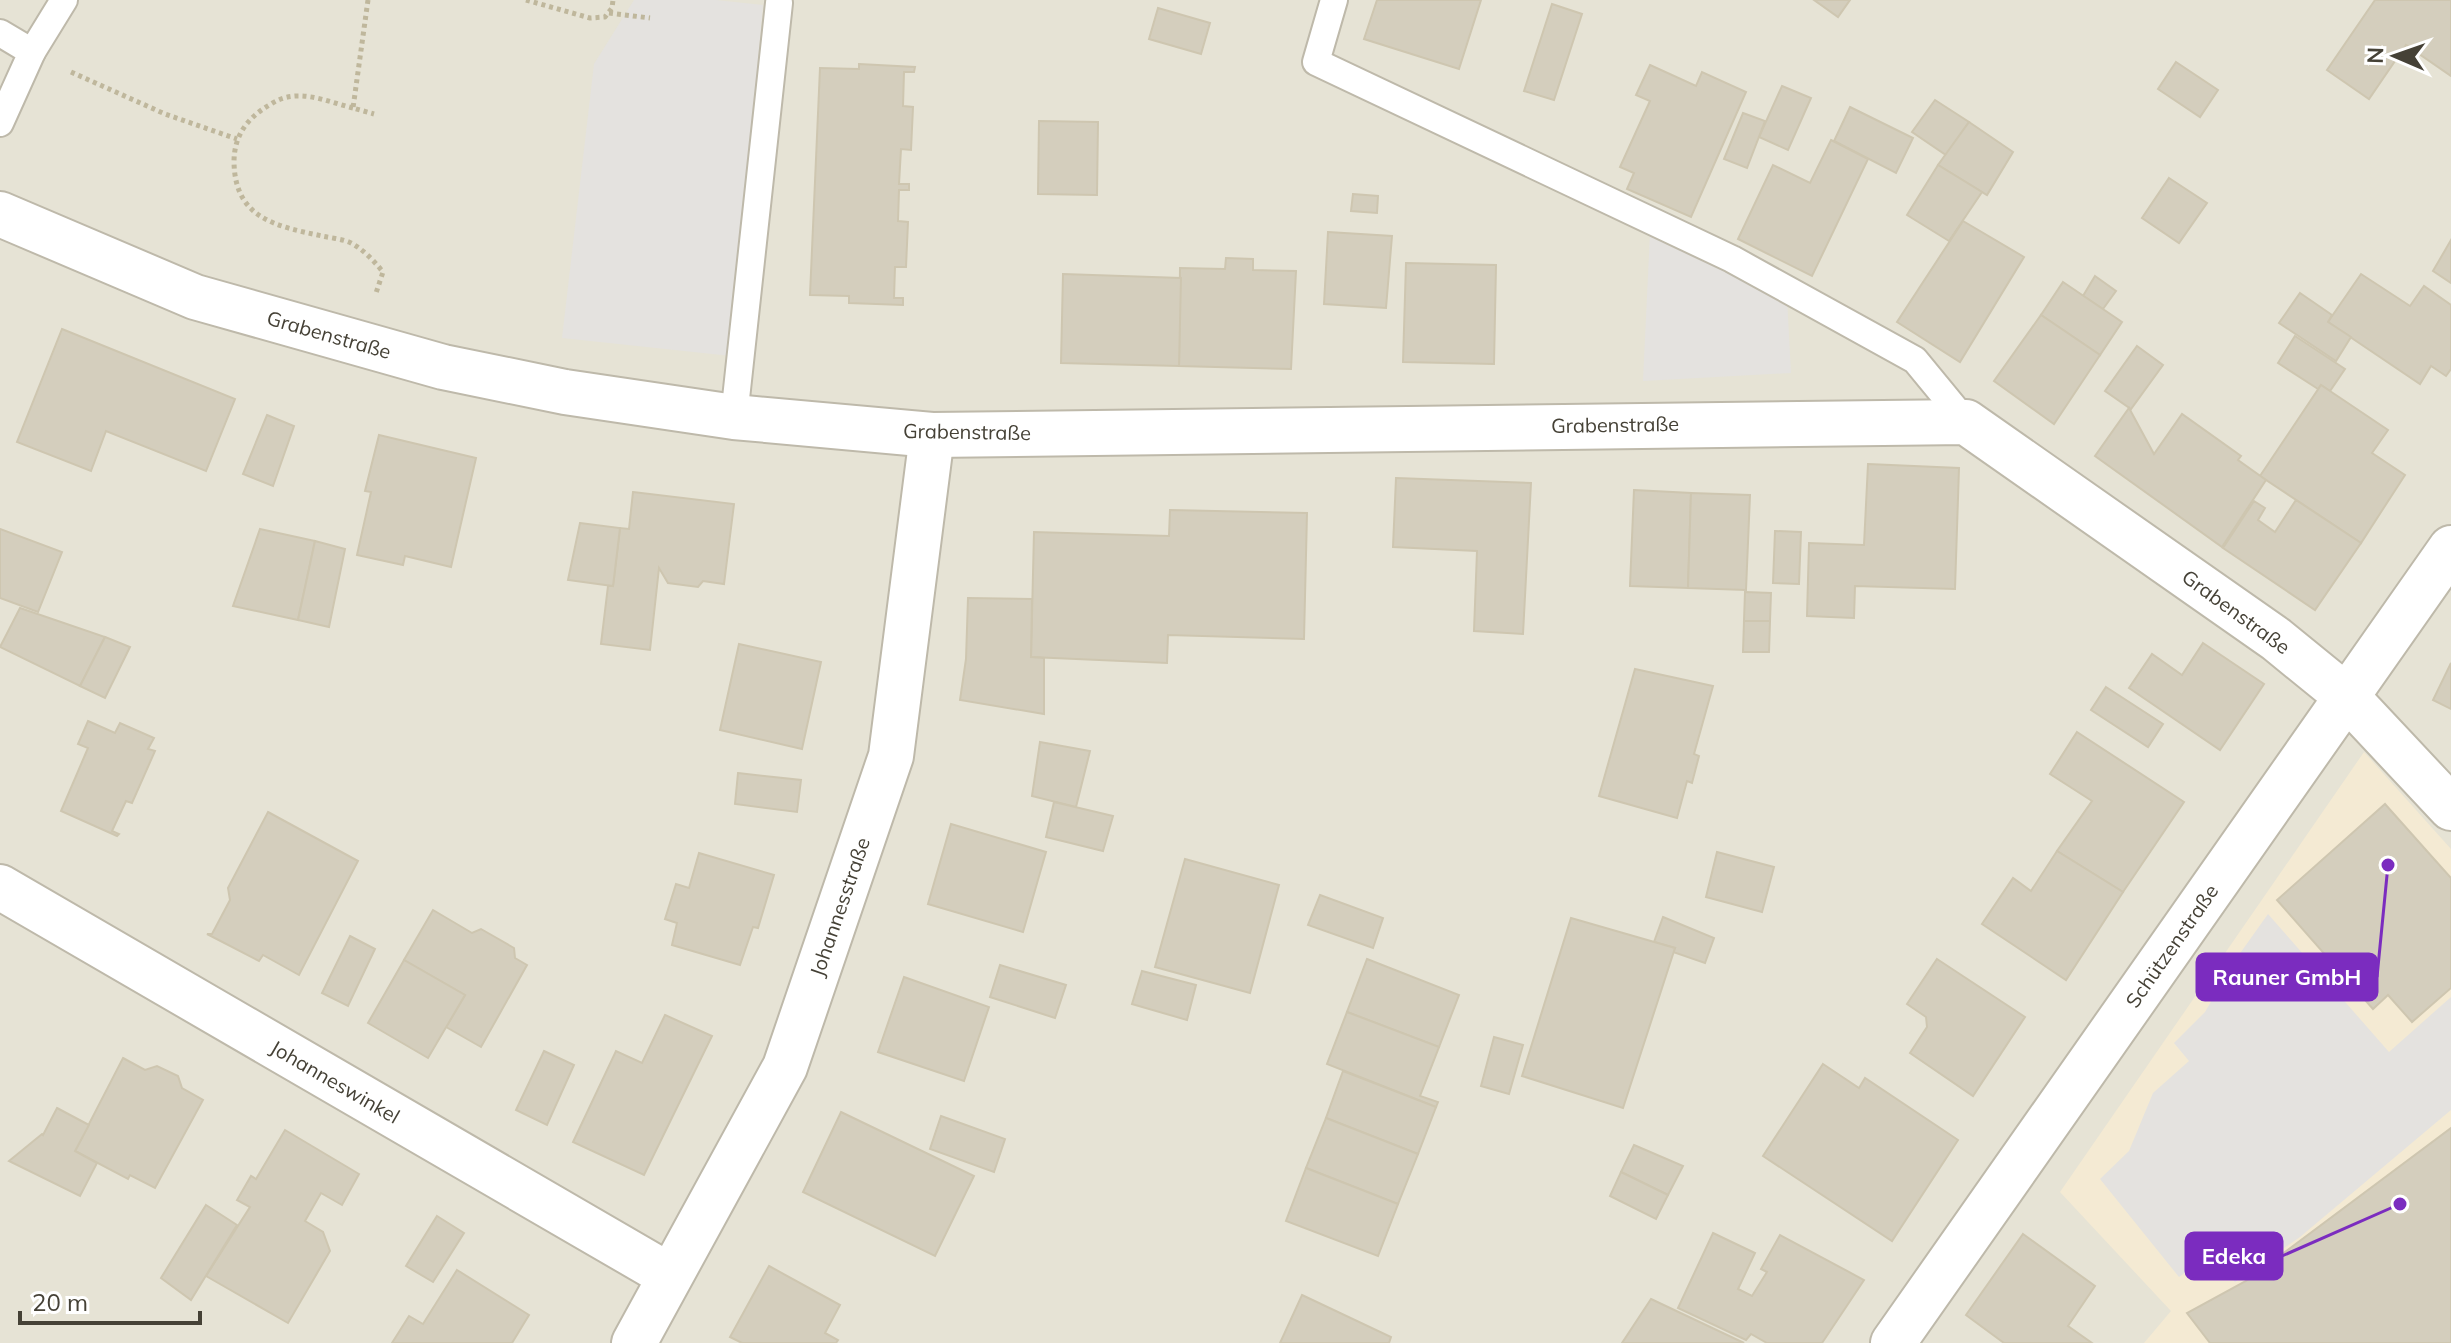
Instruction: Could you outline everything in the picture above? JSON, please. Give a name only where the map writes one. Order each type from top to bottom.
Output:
[{"type":"street","name":"Grabenstraße","points":[[0,214],[195,297],[429,363],[565,392],[734,417],[932,435],[1966,422],[2276,639],[2346,696],[2451,808]]},
{"type":"street","name":"Johannesstraße","points":[[634,1343],[785,1067],[891,756],[932,435]]},
{"type":"street","name":"Schützenstraße","points":[[1893,1343],[2451,548]]},
{"type":"street","name":"Johanneswinkel","points":[[0,887],[670,1276]]},
{"type":"lane","points":[[0,123],[32,52],[64,0]]},
{"type":"lane","name":"Grabenstraße","points":[[1334,0],[1316,62],[1732,259],[1915,360],[1966,422]]},
{"type":"lane","points":[[734,417],[779,3]]},
{"type":"lane","points":[[0,33],[32,52]]},
{"type":"path","points":[[353,108],[368,0]]},
{"type":"path","points":[[526,0],[590,18],[605,17],[613,0]]},
{"type":"path","points":[[609,13],[650,18]]},
{"type":"path","points":[[32,52],[165,114],[237,139]]},
{"type":"path","points":[[374,114],[298,94],[274,101],[251,117],[237,139],[235,177],[244,198],[257,216],[279,226],[350,243],[372,259],[383,272],[375,296]]},
{"type":"shaded area","points":[[0,0],[2451,0],[2451,1343],[0,1343]]},
{"type":"shaded area","points":[[634,0],[716,0],[763,5],[731,356],[562,338],[594,64]]},
{"type":"shaded area","points":[[1650,233],[1787,298],[1791,373],[1643,381]]},
{"type":"shaded area","points":[[2364,752],[2451,849],[2451,1343],[2144,1343],[2171,1311],[2060,1192]]},
{"type":"shaded area","points":[[2268,914],[2389,1052],[2451,997],[2451,1110],[2300,1237],[2235,1282],[2212,1254],[2179,1277],[2100,1179],[2129,1151],[2153,1093],[2189,1061],[2174,1043],[2205,1012],[2236,959]]},
{"type":"building","points":[[1377,0],[1481,0],[1459,69],[1364,39]]},
{"type":"building","points":[[1814,0],[1850,0],[1838,17]]},
{"type":"building","points":[[2375,0],[2451,0],[2451,76],[2406,45],[2369,99],[2327,70]]},
{"type":"building","points":[[1552,4],[1582,14],[1554,100],[1524,91]]},
{"type":"building","points":[[1158,8],[1210,23],[1201,54],[1149,39]]},
{"type":"building","points":[[2176,62],[2218,90],[2200,117],[2158,89]]},
{"type":"building","points":[[859,64],[915,67],[914,72],[904,72],[903,106],[913,107],[911,150],[901,149],[899,184],[909,184],[909,190],[899,190],[898,221],[908,222],[906,267],[895,267],[894,298],[903,298],[903,305],[849,303],[849,296],[810,295],[820,68],[859,69]]},
{"type":"building","points":[[1650,65],[1696,86],[1702,72],[1746,92],[1691,217],[1627,189],[1634,173],[1620,167],[1650,101],[1636,95]]},
{"type":"building","points":[[1782,86],[1811,98],[1788,150],[1759,137]]},
{"type":"building","points":[[1935,100],[1969,122],[1946,155],[1912,132]]},
{"type":"building","points":[[1850,107],[1913,138],[1896,173],[1834,141]]},
{"type":"building","points":[[1743,113],[1765,121],[1747,168],[1724,159]]},
{"type":"building","points":[[1039,121],[1098,122],[1097,195],[1038,194]]},
{"type":"building","points":[[1969,122],[2013,152],[1987,195],[1938,165]]},
{"type":"building","points":[[1831,140],[1868,159],[1812,276],[1738,239],[1773,165],[1810,183]]},
{"type":"building","points":[[1938,165],[1982,192],[1949,241],[1907,215]]},
{"type":"building","points":[[2169,178],[2207,203],[2179,243],[2142,218]]},
{"type":"building","points":[[1353,194],[1378,196],[1377,213],[1351,211]]},
{"type":"building","points":[[1963,221],[2024,257],[1960,362],[1897,322]]},
{"type":"building","points":[[1328,232],[1392,236],[1386,308],[1324,304]]},
{"type":"building","points":[[2451,240],[2451,283],[2433,271]]},
{"type":"building","points":[[1226,258],[1253,259],[1253,270],[1296,271],[1291,369],[1179,366],[1180,268],[1225,269]]},
{"type":"building","points":[[1406,263],[1496,265],[1494,364],[1403,362]]},
{"type":"building","points":[[1063,274],[1181,278],[1179,366],[1061,363]]},
{"type":"building","points":[[2361,274],[2410,306],[2424,286],[2451,305],[2451,369],[2446,376],[2431,366],[2420,384],[2328,322]]},
{"type":"building","points":[[2095,276],[2116,291],[2103,309],[2083,296]]},
{"type":"building","points":[[2063,282],[2122,322],[2100,355],[2041,315]]},
{"type":"building","points":[[2300,293],[2332,315],[2328,322],[2351,337],[2336,361],[2279,323]]},
{"type":"building","points":[[2041,315],[2100,355],[2054,424],[1994,381]]},
{"type":"building","points":[[62,329],[235,399],[206,471],[106,431],[91,471],[17,442]]},
{"type":"building","points":[[2295,336],[2345,369],[2330,391],[2321,385],[2318,389],[2278,363]]},
{"type":"building","points":[[2137,346],[2163,365],[2131,409],[2105,391]]},
{"type":"building","points":[[2321,385],[2388,430],[2372,453],[2405,475],[2361,543],[2260,476]]},
{"type":"building","points":[[2129,408],[2154,454],[2182,414],[2241,456],[2238,460],[2266,480],[2222,547],[2095,456]]},
{"type":"building","points":[[267,415],[294,426],[273,486],[243,474]]},
{"type":"building","points":[[379,435],[476,458],[451,567],[405,556],[403,565],[357,555],[371,492],[365,491]]},
{"type":"building","points":[[1868,464],[1959,468],[1955,589],[1855,586],[1854,618],[1807,616],[1809,543],[1864,545]]},
{"type":"building","points":[[1396,478],[1531,483],[1523,634],[1474,631],[1477,551],[1393,547]]},
{"type":"building","points":[[1634,490],[1691,493],[1688,588],[1630,586]]},
{"type":"building","points":[[633,492],[734,504],[724,584],[703,581],[698,587],[668,583],[659,568],[650,650],[601,644],[608,586],[613,586],[620,528],[629,529]]},
{"type":"building","points":[[1691,493],[1750,495],[1746,590],[1688,588]]},
{"type":"building","points":[[2296,500],[2361,543],[2315,610],[2223,548],[2254,501],[2265,508],[2258,520],[2275,532]]},
{"type":"building","points":[[1170,510],[1307,513],[1304,639],[1168,635],[1167,663],[1031,657],[1034,532],[1169,536]]},
{"type":"building","points":[[580,523],[620,528],[613,586],[568,580]]},
{"type":"building","points":[[0,529],[62,552],[38,612],[0,598]]},
{"type":"building","points":[[260,529],[315,541],[298,620],[233,606]]},
{"type":"building","points":[[1775,531],[1801,532],[1799,584],[1773,583]]},
{"type":"building","points":[[315,541],[345,549],[329,627],[298,620]]},
{"type":"building","points":[[1745,592],[1771,593],[1770,621],[1744,621]]},
{"type":"building","points":[[968,598],[1032,599],[1031,657],[1044,658],[1044,714],[960,700],[966,659]]},
{"type":"building","points":[[20,608],[105,637],[80,686],[0,647]]},
{"type":"building","points":[[1744,621],[1770,621],[1769,652],[1743,652]]},
{"type":"building","points":[[105,637],[130,647],[105,698],[80,686]]},
{"type":"building","points":[[2203,643],[2264,684],[2220,750],[2129,688],[2152,654],[2182,675]]},
{"type":"building","points":[[739,644],[821,662],[802,749],[720,730]]},
{"type":"building","points":[[2451,663],[2451,709],[2433,700]]},
{"type":"building","points":[[1635,669],[1713,686],[1694,754],[1699,756],[1692,783],[1687,781],[1677,818],[1599,796]]},
{"type":"building","points":[[2106,687],[2163,724],[2148,747],[2091,710]]},
{"type":"building","points":[[88,721],[115,733],[120,723],[154,738],[148,749],[155,751],[132,803],[126,801],[112,831],[119,834],[117,836],[61,811],[88,748],[78,744]]},
{"type":"building","points":[[2077,732],[2184,802],[2123,892],[2057,851],[2092,801],[2050,774]]},
{"type":"building","points":[[1040,742],[1090,751],[1076,807],[1032,796]]},
{"type":"building","points":[[738,773],[801,780],[797,812],[735,804]]},
{"type":"building","points":[[1054,802],[1113,816],[1103,851],[1046,837]]},
{"type":"building","points":[[2385,804],[2451,878],[2451,988],[2412,1022],[2388,995],[2373,1009],[2277,900]]},
{"type":"building","points":[[268,812],[358,861],[299,975],[263,955],[259,961],[207,934],[212,934],[230,900],[228,888]]},
{"type":"building","points":[[951,824],[1046,852],[1023,932],[928,904]]},
{"type":"building","points":[[2057,851],[2123,892],[2066,980],[1982,924],[2013,878],[2031,891]]},
{"type":"building","points":[[1717,852],[1774,867],[1762,912],[1706,897]]},
{"type":"building","points":[[699,853],[774,875],[758,928],[753,927],[740,965],[672,945],[677,923],[665,919],[676,884],[689,888]]},
{"type":"building","points":[[1185,859],[1279,885],[1250,993],[1155,967]]},
{"type":"building","points":[[1320,895],[1383,918],[1373,948],[1308,925]]},
{"type":"building","points":[[433,910],[472,933],[481,929],[514,948],[515,958],[527,965],[481,1047],[446,1027],[465,995],[404,960]]},
{"type":"building","points":[[1663,917],[1714,938],[1705,963],[1673,952],[1675,948],[1654,942]]},
{"type":"building","points":[[1571,918],[1675,948],[1623,1108],[1522,1076]]},
{"type":"building","points":[[350,936],[375,949],[348,1006],[322,993]]},
{"type":"building","points":[[1367,959],[1459,995],[1439,1047],[1347,1012]]},
{"type":"building","points":[[1937,959],[2025,1017],[1973,1096],[1910,1053],[1927,1027],[1926,1017],[1907,1004]]},
{"type":"building","points":[[404,960],[465,995],[428,1058],[368,1023]]},
{"type":"building","points":[[1000,965],[1066,985],[1055,1018],[990,997]]},
{"type":"building","points":[[1142,971],[1196,985],[1187,1020],[1132,1004]]},
{"type":"building","points":[[904,977],[989,1007],[964,1081],[878,1052]]},
{"type":"building","points":[[1347,1012],[1439,1047],[1420,1096],[1438,1102],[1436,1107],[1327,1064]]},
{"type":"building","points":[[665,1015],[712,1036],[644,1175],[573,1142],[616,1051],[642,1063]]},
{"type":"building","points":[[1494,1037],[1523,1045],[1509,1094],[1481,1086]]},
{"type":"building","points":[[544,1051],[574,1065],[547,1125],[516,1110]]},
{"type":"building","points":[[123,1058],[145,1070],[157,1066],[178,1076],[182,1088],[203,1100],[155,1188],[130,1175],[128,1179],[75,1151]]},
{"type":"building","points":[[1823,1064],[1859,1088],[1865,1078],[1958,1140],[1892,1241],[1763,1156]]},
{"type":"building","points":[[1343,1071],[1436,1107],[1418,1154],[1326,1118]]},
{"type":"building","points":[[57,1108],[89,1125],[75,1151],[97,1163],[80,1196],[9,1161],[43,1135]]},
{"type":"building","points":[[841,1112],[974,1176],[935,1256],[803,1192]]},
{"type":"building","points":[[941,1116],[1005,1139],[994,1172],[930,1149]]},
{"type":"building","points":[[1326,1118],[1418,1154],[1398,1204],[1306,1168]]},
{"type":"building","points":[[2451,1128],[2451,1343],[2210,1343],[2187,1313],[2246,1281]]},
{"type":"building","points":[[285,1130],[359,1174],[342,1205],[321,1193],[305,1221],[323,1232],[330,1251],[288,1323],[206,1276],[250,1207],[237,1200],[251,1176],[256,1179]]},
{"type":"building","points":[[1634,1145],[1683,1166],[1668,1195],[1621,1172]]},
{"type":"building","points":[[1306,1168],[1398,1204],[1378,1256],[1286,1221]]},
{"type":"building","points":[[1621,1172],[1668,1195],[1656,1219],[1610,1196]]},
{"type":"building","points":[[206,1205],[237,1225],[191,1300],[161,1278]]},
{"type":"building","points":[[437,1216],[464,1233],[433,1282],[406,1266]]},
{"type":"building","points":[[1713,1233],[1755,1253],[1738,1289],[1752,1296],[1767,1272],[1761,1269],[1780,1235],[1864,1280],[1822,1343],[1767,1343],[1751,1334],[1746,1340],[1678,1308]]},
{"type":"building","points":[[2023,1234],[2095,1286],[2068,1326],[2092,1343],[2004,1343],[1966,1315]]},
{"type":"building","points":[[769,1266],[840,1305],[825,1333],[838,1340],[836,1343],[742,1343],[730,1337]]},
{"type":"building","points":[[457,1270],[529,1315],[512,1343],[392,1343],[409,1316],[423,1324]]},
{"type":"building","points":[[1302,1295],[1391,1337],[1389,1343],[1280,1343]]},
{"type":"building","points":[[1651,1299],[1744,1343],[1622,1343]]},
{"type":"place","name":"Rauner GmbH","points":[[2388,865]]},
{"type":"place","name":"Edeka","points":[[2400,1204]]}]
